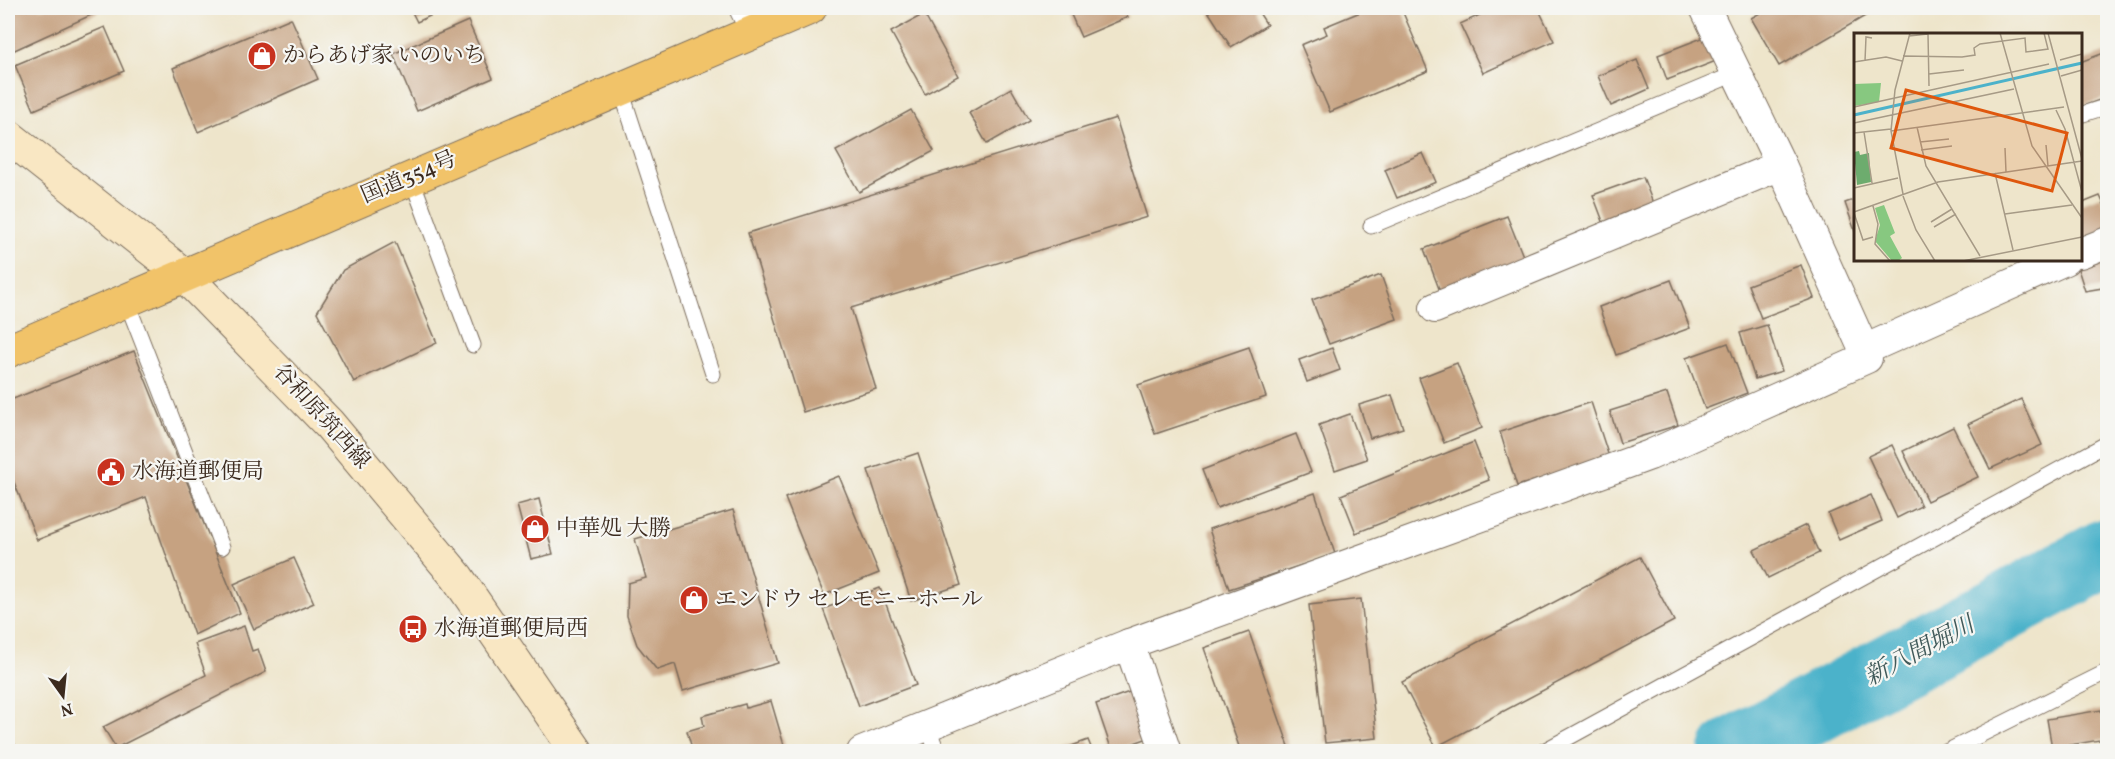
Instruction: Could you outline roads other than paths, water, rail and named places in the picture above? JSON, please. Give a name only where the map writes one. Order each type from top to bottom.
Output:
[{"type":"highway","name":"国道354号","points":[[8,351],[620,87],[752,19],[810,8]]},
{"type":"main road","name":"谷和原筑西線","points":[[8,136],[184,275],[329,424],[385,488],[457,577],[577,752]]},
{"type":"street","points":[[862,752],[932,738],[1129,644],[1650,455],[1867,358],[1781,165],[1705,8]]},
{"type":"street","points":[[1435,308],[1781,165]]},
{"type":"street","points":[[2082,252],[2108,242]]},
{"type":"street","points":[[1864,350],[2063,261]]},
{"type":"street","points":[[1129,644],[1166,752]]},
{"type":"lane","points":[[1371,226],[1737,73]]},
{"type":"lane","points":[[620,87],[713,374]]},
{"type":"lane","points":[[2082,114],[2108,106]]},
{"type":"lane","points":[[411,177],[473,345]]},
{"type":"lane","points":[[126,300],[222,547]]},
{"type":"lane","points":[[1542,752],[2108,443]]},
{"type":"lane","points":[[1946,752],[2108,671]]},
{"type":"waterway","name":"新八間堀川","points":[[1733,752],[2108,552]]},
{"type":"place","name":"からあげ家 いのいち","points":[[262,56]]},
{"type":"place","name":"水海道郵便局","points":[[111,472]]},
{"type":"place","name":"中華処 大勝","points":[[535,529]]},
{"type":"place","name":"エンドウ セレモニーホール","points":[[694,600]]},
{"type":"place","name":"水海道郵便局西","points":[[413,629]]}]
